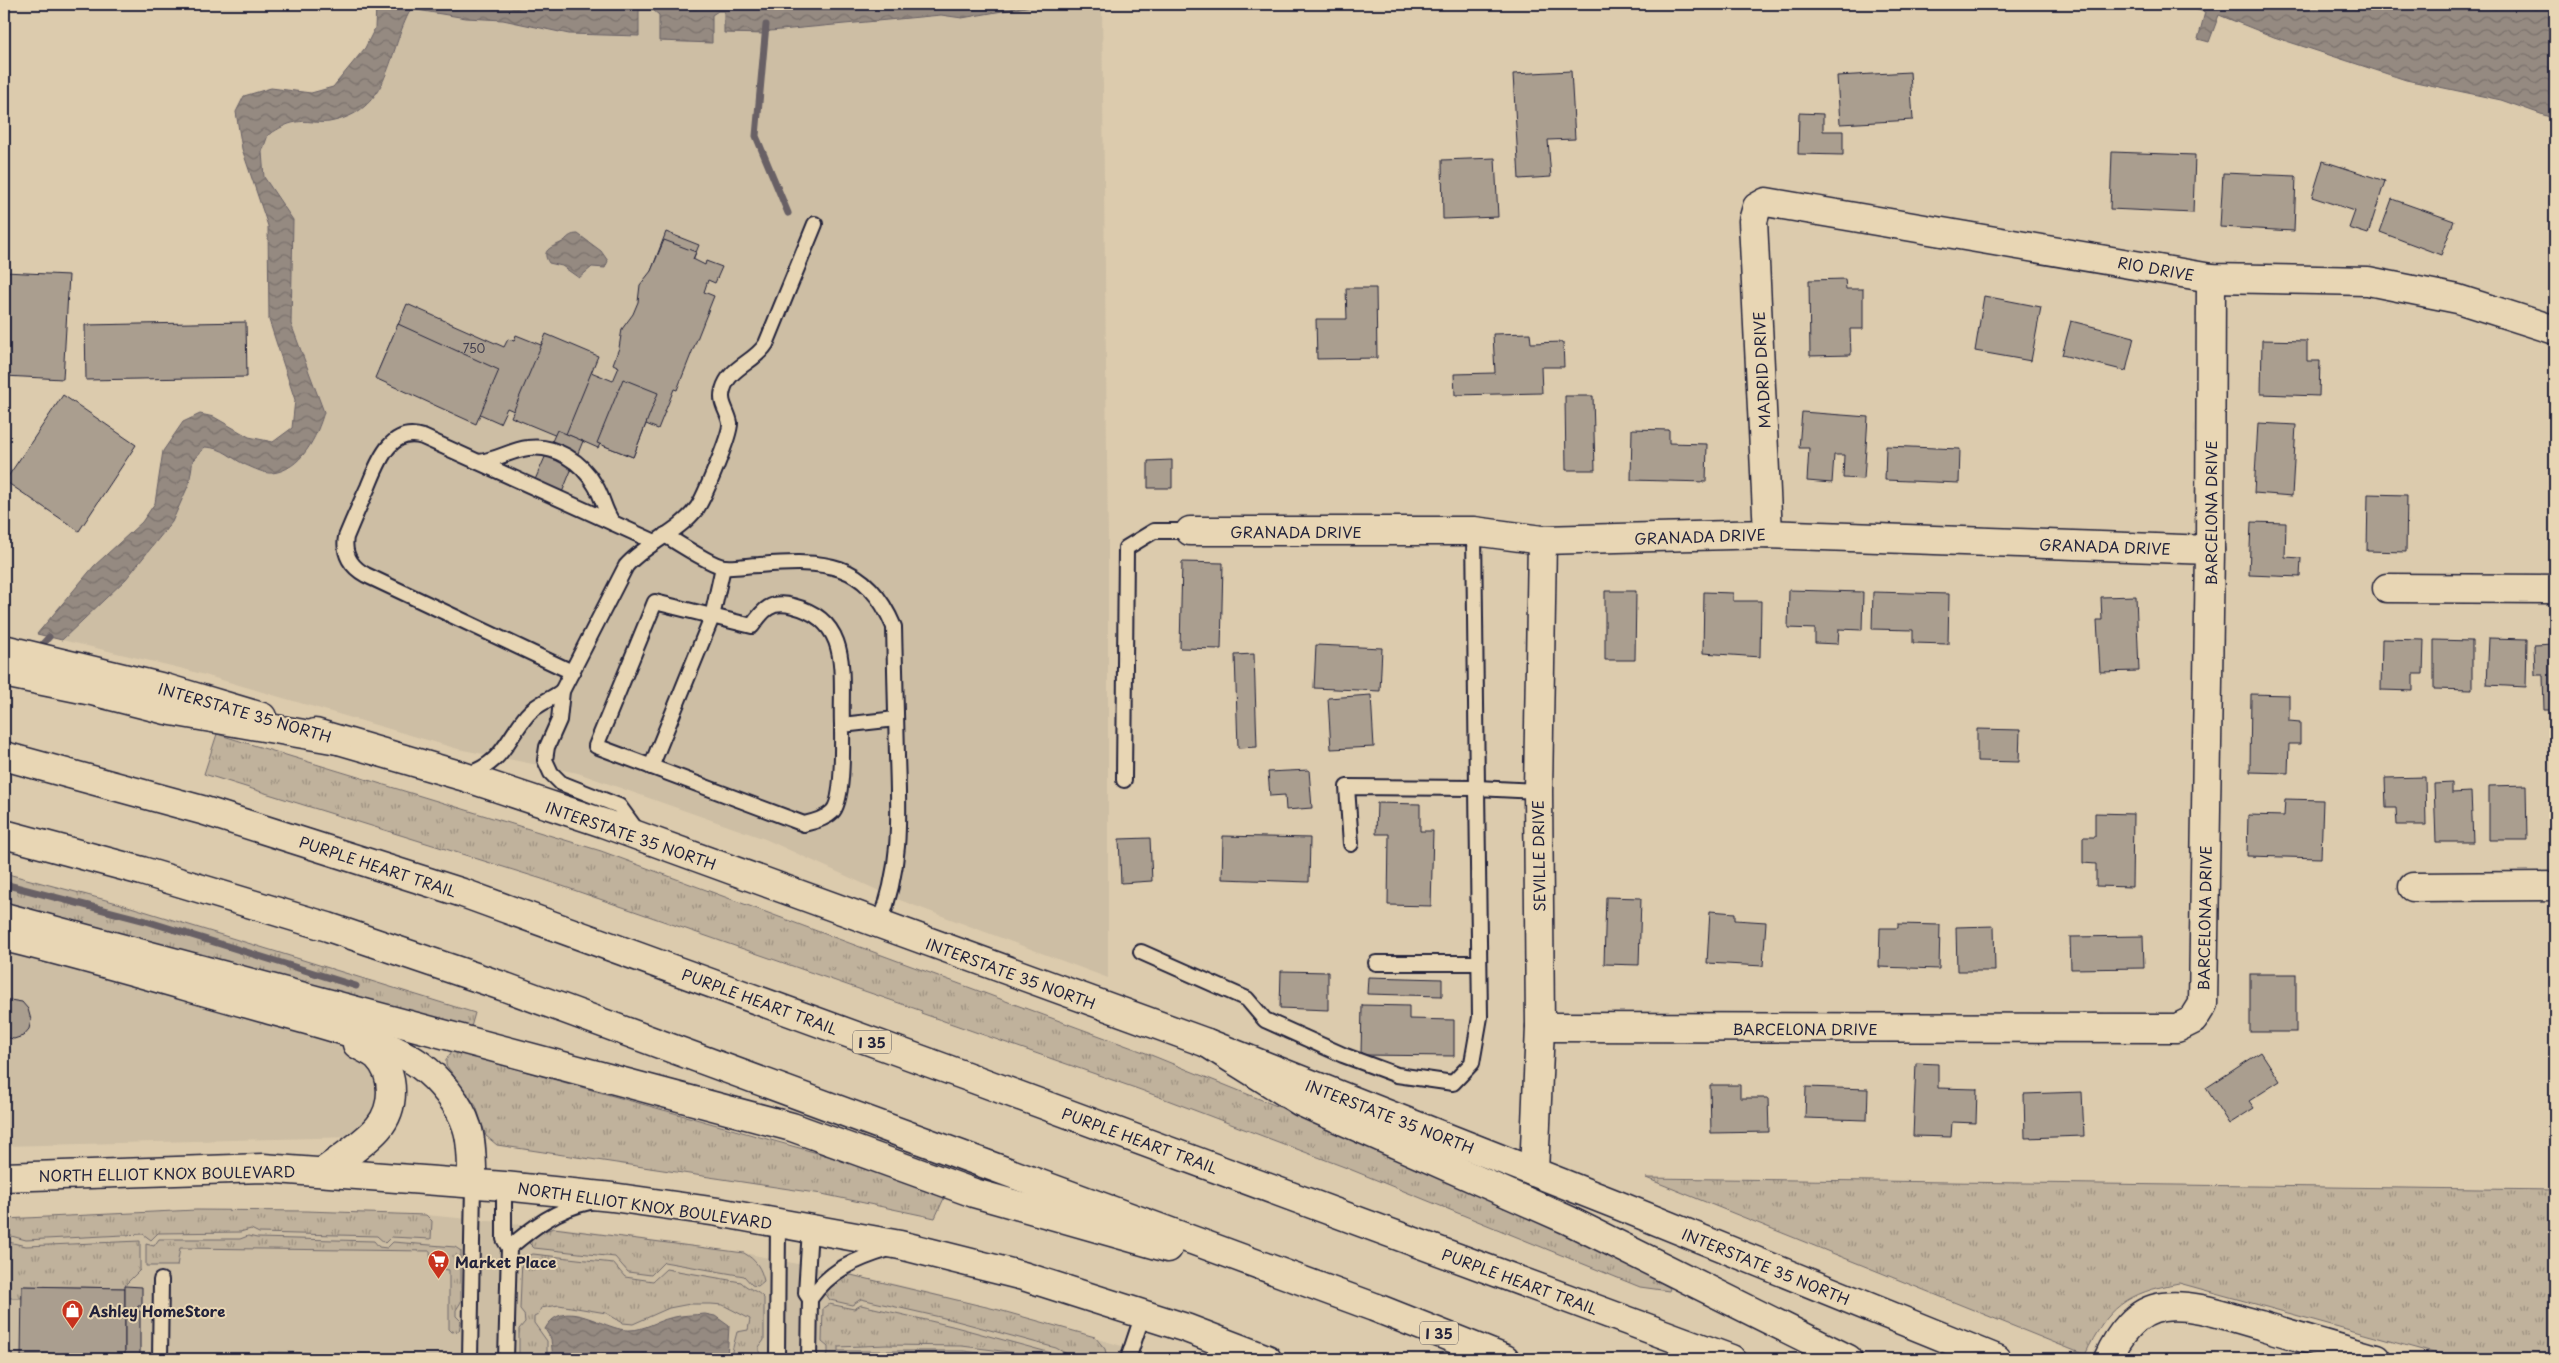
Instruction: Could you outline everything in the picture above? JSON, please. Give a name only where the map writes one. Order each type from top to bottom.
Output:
[{"type":"main road","name":"RIO DRIVE","points":[[1757,207],[1770,202],[2211,278],[2368,281],[2458,299],[2555,330]]},
{"type":"main road","name":"MADRID DRIVE","points":[[1757,207],[1753,221],[1768,534]]},
{"type":"main road","name":"BARCELONA DRIVE","points":[[1540,1027],[2177,1028],[2185,1026],[2199,1013],[2203,1004],[2210,550],[2211,278]]},
{"type":"main road","name":"GRANADA DRIVE","points":[[1190,531],[1474,532],[1542,540],[1768,534],[2210,550]]},
{"type":"main road","name":"SEVILLE DRIVE","points":[[1534,1172],[1540,1027],[1538,791],[1542,540]]},
{"type":"main road","points":[[2387,588],[2555,589]]},
{"type":"main road","name":"INTERSTATE 35 NORTH","points":[[4,649],[166,699],[338,740],[462,776],[640,837],[1207,1043],[1534,1172],[1997,1359]]},
{"type":"main road","points":[[4,673],[92,691],[166,699]]},
{"type":"main road","name":"PURPLE HEART TRAIL","points":[[4,756],[202,810],[463,893],[966,1076],[1731,1359]]},
{"type":"main road","name":"I 35","points":[[4,834],[142,871],[319,924],[505,987],[1374,1307],[1505,1359]]},
{"type":"main road","points":[[2413,888],[2555,886]]},
{"type":"main road","points":[[4,917],[774,1122],[974,1193],[1374,1307]]},
{"type":"main road","points":[[4,937],[72,954],[330,1027],[392,1050],[420,1064],[444,1089],[459,1109],[468,1128],[473,1184]]},
{"type":"main road","points":[[323,1172],[379,1127],[386,1115],[392,1086],[387,1072],[377,1056],[330,1027]]},
{"type":"main road","points":[[1207,1043],[1301,1102],[1568,1220],[1848,1359]]},
{"type":"main road","name":"NORTH ELLIOT KNOX BOULEVARD","points":[[4,1177],[263,1168],[504,1186],[612,1198],[778,1222],[900,1245],[1023,1276],[1143,1314],[1267,1359]]},
{"type":"main road","points":[[2108,1359],[2124,1331],[2141,1315],[2162,1307],[2186,1306],[2214,1312],[2376,1359]]},
{"type":"lane","points":[[640,837],[639,832],[618,806],[561,783],[548,767],[545,754],[560,720],[562,691],[621,573],[637,555],[687,519],[701,502],[730,431],[722,398],[725,384],[734,371],[758,355],[766,344],[815,224]]},
{"type":"lane","points":[[572,672],[366,575],[353,566],[346,551],[346,537],[382,454],[394,441],[400,437],[416,435],[613,523],[660,539],[723,568],[790,562],[821,563],[844,569],[865,585],[885,606],[894,627],[899,834],[895,872],[887,904],[879,925]]},
{"type":"lane","points":[[480,462],[527,448],[537,447],[563,453],[581,468],[596,486],[603,506],[613,523]]},
{"type":"lane","points":[[1124,780],[1126,548],[1154,531],[1190,531]]},
{"type":"lane","points":[[1141,952],[1247,999],[1265,1020],[1343,1055],[1397,1076],[1453,1083],[1472,1063],[1480,1016],[1474,532]]},
{"type":"lane","points":[[651,767],[712,617],[723,568]]},
{"type":"lane","points":[[656,602],[712,617],[752,626],[763,610],[776,605],[791,605],[813,612],[831,627],[839,644],[842,724],[839,797],[833,812],[819,820],[804,824],[596,746],[656,602]]},
{"type":"lane","points":[[462,776],[492,763],[507,746],[527,715],[562,691]]},
{"type":"lane","points":[[842,724],[896,719]]},
{"type":"lane","points":[[1351,844],[1347,787],[1477,788],[1538,791]]},
{"type":"lane","points":[[1376,962],[1480,963]]},
{"type":"lane","points":[[470,1359],[473,1184]]},
{"type":"lane","points":[[504,1186],[504,1238],[509,1248],[506,1359]]},
{"type":"lane","points":[[509,1248],[533,1228],[560,1212],[573,1206],[612,1198]]},
{"type":"lane","points":[[777,1359],[778,1222]]},
{"type":"lane","points":[[810,1229],[806,1293],[810,1299]]},
{"type":"lane","points":[[809,1359],[810,1299],[818,1286],[844,1265],[900,1245]]},
{"type":"lane","points":[[160,1359],[161,1280]]},
{"type":"lane","points":[[1128,1359],[1143,1314]]},
{"type":"shaded area","points":[[1043,4],[1102,4],[1108,544],[1108,978],[897,899],[765,839],[578,773],[458,749],[184,669],[62,640],[126,579],[189,484],[193,460],[205,447],[219,448],[246,465],[289,469],[309,447],[324,412],[291,324],[293,220],[264,177],[262,152],[268,135],[292,123],[333,122],[386,78],[401,27],[411,9],[466,18],[503,20],[569,34],[639,36],[639,10],[653,10],[711,43],[712,15],[718,11],[724,11],[765,34],[770,31],[941,15],[962,18]]},
{"type":"shaded area","points":[[4,944],[352,1040],[396,1088],[354,1137],[4,1146]]},
{"type":"shaded area","name":"Market Place","points":[[196,1210],[426,1215],[564,1228],[744,1253],[899,1285],[999,1310],[1166,1359],[4,1359],[4,1219]]},
{"type":"green space","points":[[217,734],[601,851],[1146,1053],[1373,1145],[1622,1261],[1670,1288],[1669,1291],[1640,1287],[1347,1168],[1141,1090],[921,1013],[922,1011],[542,879],[204,774]]},
{"type":"green space","points":[[4,873],[121,904],[475,1013],[471,1027],[445,1020],[438,1021],[4,910]]},
{"type":"green space","points":[[452,1051],[828,1156],[945,1196],[935,1218],[822,1194],[497,1145],[486,1136],[476,1106],[446,1065],[446,1060]]},
{"type":"green space","points":[[1646,1178],[2555,1190],[2555,1359],[2455,1359],[2179,1283],[2145,1292],[2121,1305],[2102,1325],[2085,1355]]},
{"type":"green space","points":[[196,1210],[426,1215],[432,1221],[431,1239],[391,1237],[385,1243],[377,1236],[259,1233],[251,1229],[240,1232],[158,1233],[151,1240],[143,1234],[26,1240],[4,1234],[4,1219]]},
{"type":"green space","points":[[554,1228],[744,1253],[752,1258],[757,1265],[764,1281],[758,1286],[752,1285],[744,1276],[664,1262],[651,1275],[628,1272],[615,1257],[534,1248],[529,1243],[541,1232]]},
{"type":"green space","points":[[248,1236],[257,1238],[374,1241],[379,1247],[387,1248],[393,1242],[455,1247],[461,1251],[461,1302],[456,1310],[456,1316],[461,1321],[459,1331],[452,1332],[449,1329],[449,1270],[431,1268],[430,1251],[180,1248],[177,1266],[146,1266],[146,1244],[154,1246],[159,1239],[240,1239]]},
{"type":"green space","points":[[4,1241],[26,1246],[140,1241],[140,1270],[126,1284],[125,1288],[22,1286],[22,1298],[4,1298]]},
{"type":"green space","points":[[533,1254],[613,1263],[625,1277],[653,1281],[666,1269],[741,1282],[764,1298],[764,1340],[759,1347],[759,1352],[764,1359],[733,1359],[732,1351],[737,1332],[748,1330],[750,1319],[723,1305],[690,1304],[669,1308],[633,1324],[623,1323],[606,1313],[559,1305],[541,1308],[538,1315],[534,1317],[534,1323],[547,1341],[547,1359],[519,1359],[519,1329],[525,1322],[524,1314],[520,1309],[522,1258]]},
{"type":"green space","points":[[851,1275],[999,1310],[1095,1337],[1105,1349],[1107,1359],[1076,1359],[1056,1348],[953,1320],[861,1299],[852,1305],[830,1300],[825,1293],[830,1286],[840,1279]]},
{"type":"green space","points":[[829,1304],[854,1309],[861,1305],[952,1326],[1055,1354],[1064,1359],[962,1346],[886,1345],[838,1347],[838,1351],[963,1351],[1039,1359],[823,1359],[828,1353],[828,1347],[822,1342],[823,1308]]},
{"type":"green space","points":[[268,1352],[395,1354],[402,1359],[272,1355],[274,1359],[268,1359]]},
{"type":"water","points":[[376,4],[1043,4],[962,18],[941,15],[770,31],[766,34],[724,33],[724,11],[718,11],[712,15],[712,43],[659,41],[659,15],[653,10],[639,10],[639,36],[569,34],[503,20],[466,18],[411,9],[385,76],[378,91],[367,104],[353,114],[334,121],[297,122],[286,125],[268,135],[262,152],[264,177],[293,220],[291,324],[324,412],[312,441],[306,451],[291,466],[282,471],[272,473],[252,468],[218,449],[205,447],[193,460],[189,484],[172,522],[126,579],[62,640],[37,634],[94,566],[142,522],[155,503],[163,451],[183,422],[200,414],[214,417],[249,437],[273,442],[292,428],[295,400],[269,320],[268,226],[242,149],[236,112],[244,96],[271,88],[311,93],[333,87],[365,48],[375,28]]},
{"type":"water","points":[[2175,4],[2555,4],[2555,119],[2501,100],[2406,80],[2274,37],[2219,15],[2209,42],[2198,39],[2205,12]]},
{"type":"water","points":[[578,234],[601,251],[608,261],[605,268],[592,267],[579,278],[562,266],[549,263],[546,258],[549,249],[570,236]]},
{"type":"water","points":[[574,1314],[609,1326],[630,1330],[640,1329],[674,1317],[705,1314],[715,1316],[729,1326],[727,1359],[553,1359],[551,1339],[545,1329],[553,1319],[563,1315]]},
{"type":"building","points":[[1571,71],[1575,139],[1548,140],[1551,177],[1519,179],[1513,74]]},
{"type":"building","points":[[1910,72],[1913,120],[1840,124],[1837,76]]},
{"type":"building","points":[[1799,113],[1823,114],[1823,131],[1843,131],[1843,155],[1798,154]]},
{"type":"building","points":[[2112,152],[2195,155],[2193,213],[2110,209]]},
{"type":"building","points":[[1495,158],[1498,217],[1443,219],[1442,160]]},
{"type":"building","points":[[2323,161],[2385,181],[2368,234],[2349,228],[2355,211],[2312,197]]},
{"type":"building","points":[[2223,173],[2296,176],[2294,231],[2220,227]]},
{"type":"building","points":[[2392,199],[2454,221],[2441,255],[2380,232]]},
{"type":"building","points":[[666,232],[699,245],[682,287],[650,274]]},
{"type":"building","points":[[664,240],[696,252],[693,259],[705,265],[706,261],[722,267],[715,283],[708,280],[704,292],[714,296],[677,390],[674,389],[658,429],[646,424],[633,457],[600,444],[598,448],[507,408],[500,423],[379,369],[407,304],[504,347],[508,339],[514,341],[516,335],[541,345],[543,341],[560,349],[579,352],[594,363],[591,372],[613,381],[619,367],[613,364],[619,348],[622,329],[633,314],[638,302],[640,285],[651,271]]},
{"type":"building","points":[[4,272],[69,275],[63,379],[4,376]]},
{"type":"building","points":[[1845,279],[1846,289],[1863,289],[1863,329],[1850,329],[1851,355],[1810,356],[1809,280]]},
{"type":"building","points":[[1346,288],[1376,288],[1377,358],[1317,359],[1316,319],[1347,319]]},
{"type":"building","points":[[1984,296],[2041,307],[2031,361],[1975,351]]},
{"type":"building","points":[[2071,321],[2134,337],[2126,371],[2062,355]]},
{"type":"building","points":[[246,322],[247,377],[86,380],[85,325]]},
{"type":"building","points":[[398,324],[499,370],[476,424],[375,378]]},
{"type":"building","points":[[1530,333],[1531,343],[1563,342],[1564,367],[1541,367],[1542,393],[1455,395],[1454,374],[1495,373],[1493,334]]},
{"type":"building","points":[[546,334],[598,356],[564,439],[511,417]]},
{"type":"building","points":[[2262,340],[2307,341],[2307,361],[2320,361],[2319,396],[2261,394]]},
{"type":"building","points":[[623,379],[658,393],[633,457],[597,443]]},
{"type":"building","points":[[63,395],[136,445],[79,531],[5,481]]},
{"type":"building","points":[[1565,396],[1593,396],[1595,470],[1566,470]]},
{"type":"building","points":[[1802,412],[1868,417],[1864,479],[1843,478],[1844,455],[1834,455],[1832,483],[1807,481],[1809,448],[1799,448]]},
{"type":"building","points":[[2258,423],[2296,425],[2292,496],[2254,493]]},
{"type":"building","points":[[1632,429],[1669,430],[1669,443],[1707,444],[1706,482],[1631,480]]},
{"type":"building","points":[[557,430],[583,441],[561,495],[534,482]]},
{"type":"building","points":[[1886,446],[1960,449],[1959,483],[1885,480]]},
{"type":"building","points":[[1172,460],[1172,488],[1148,488],[1148,461]]},
{"type":"building","points":[[2368,494],[2407,495],[2406,552],[2367,551]]},
{"type":"building","points":[[2251,522],[2286,523],[2285,557],[2301,558],[2300,577],[2249,575]]},
{"type":"building","points":[[1182,562],[1223,563],[1221,649],[1180,648]]},
{"type":"building","points":[[1789,590],[1863,592],[1862,630],[1839,629],[1838,644],[1815,643],[1815,629],[1788,628]]},
{"type":"building","points":[[1605,591],[1636,591],[1635,660],[1605,660]]},
{"type":"building","points":[[1704,592],[1733,593],[1733,601],[1761,601],[1760,657],[1703,653]]},
{"type":"building","points":[[1873,592],[1949,594],[1948,644],[1913,643],[1913,630],[1872,629]]},
{"type":"building","points":[[2136,596],[2139,671],[2100,672],[2097,620],[2102,620],[2101,597]]},
{"type":"building","points":[[2489,638],[2527,639],[2526,687],[2487,685]]},
{"type":"building","points":[[2382,639],[2424,640],[2423,674],[2413,674],[2413,691],[2381,690]]},
{"type":"building","points":[[2434,640],[2472,641],[2472,690],[2434,689]]},
{"type":"building","points":[[2555,644],[2555,710],[2544,710],[2543,675],[2535,675],[2534,645]]},
{"type":"building","points":[[1316,645],[1382,648],[1380,691],[1314,688]]},
{"type":"building","points":[[1254,654],[1257,747],[1238,748],[1235,655]]},
{"type":"building","points":[[2251,694],[2289,695],[2289,721],[2300,722],[2300,744],[2289,744],[2288,773],[2250,772]]},
{"type":"building","points":[[1371,695],[1374,747],[1331,749],[1328,698]]},
{"type":"building","points":[[1977,729],[2020,730],[2019,762],[1977,761]]},
{"type":"building","points":[[1309,770],[1312,808],[1286,810],[1285,795],[1270,796],[1268,772]]},
{"type":"building","points":[[2425,777],[2426,825],[2397,825],[2396,808],[2386,808],[2385,778]]},
{"type":"building","points":[[2452,783],[2452,793],[2471,792],[2473,842],[2436,842],[2434,784]]},
{"type":"building","points":[[2526,785],[2527,840],[2489,840],[2489,786]]},
{"type":"building","points":[[2285,799],[2323,800],[2321,858],[2247,856],[2248,815],[2284,816]]},
{"type":"building","points":[[1377,803],[1420,804],[1420,831],[1433,831],[1431,906],[1388,905],[1389,834],[1376,834]]},
{"type":"building","points":[[2095,813],[2133,814],[2132,887],[2096,886],[2096,864],[2083,863],[2083,837],[2095,837]]},
{"type":"building","points":[[1223,836],[1310,838],[1309,882],[1222,879]]},
{"type":"building","points":[[1150,838],[1152,881],[1121,883],[1119,839]]},
{"type":"building","points":[[1606,897],[1641,898],[1639,965],[1604,964]]},
{"type":"building","points":[[1710,911],[1735,913],[1735,920],[1766,922],[1763,966],[1707,963]]},
{"type":"building","points":[[1898,924],[1940,925],[1939,969],[1879,967],[1880,928],[1898,928]]},
{"type":"building","points":[[1994,926],[1995,971],[1957,971],[1956,927]]},
{"type":"building","points":[[2143,936],[2144,968],[2071,969],[2070,937]]},
{"type":"building","points":[[1281,971],[1328,972],[1328,1010],[1280,1008]]},
{"type":"building","points":[[2250,974],[2296,974],[2296,1032],[2250,1032]]},
{"type":"building","points":[[1368,977],[1442,979],[1442,996],[1367,994]]},
{"type":"building","points":[[4,999],[22,1002],[28,1009],[31,1020],[29,1029],[23,1036],[14,1039],[4,1037]]},
{"type":"building","points":[[1362,1005],[1409,1006],[1409,1019],[1454,1020],[1454,1056],[1361,1055]]},
{"type":"building","points":[[2261,1052],[2280,1081],[2249,1101],[2254,1108],[2229,1124],[2206,1088]]},
{"type":"building","points":[[1916,1063],[1938,1064],[1938,1088],[1977,1089],[1976,1123],[1952,1122],[1951,1137],[1913,1136]]},
{"type":"building","points":[[1710,1085],[1740,1085],[1740,1098],[1768,1098],[1769,1132],[1711,1133]]},
{"type":"building","points":[[1806,1087],[1868,1089],[1867,1120],[1805,1118]]},
{"type":"building","points":[[2082,1092],[2084,1136],[2025,1138],[2024,1094]]},
{"type":"building","name":"Ashley HomeStore","points":[[22,1286],[125,1288],[125,1359],[21,1359]]},
{"type":"building","points":[[125,1286],[142,1287],[142,1306],[138,1306],[138,1311],[140,1311],[140,1359],[125,1359]]},
{"type":"waterway","points":[[766,25],[756,136],[788,213]]},
{"type":"waterway","points":[[37,650],[49,637]]},
{"type":"waterway","points":[[4,884],[146,921],[356,986]]},
{"type":"place","name":"Market Place","points":[[439,1280]]},
{"type":"place","name":"Ashley HomeStore","points":[[73,1329]]}]
